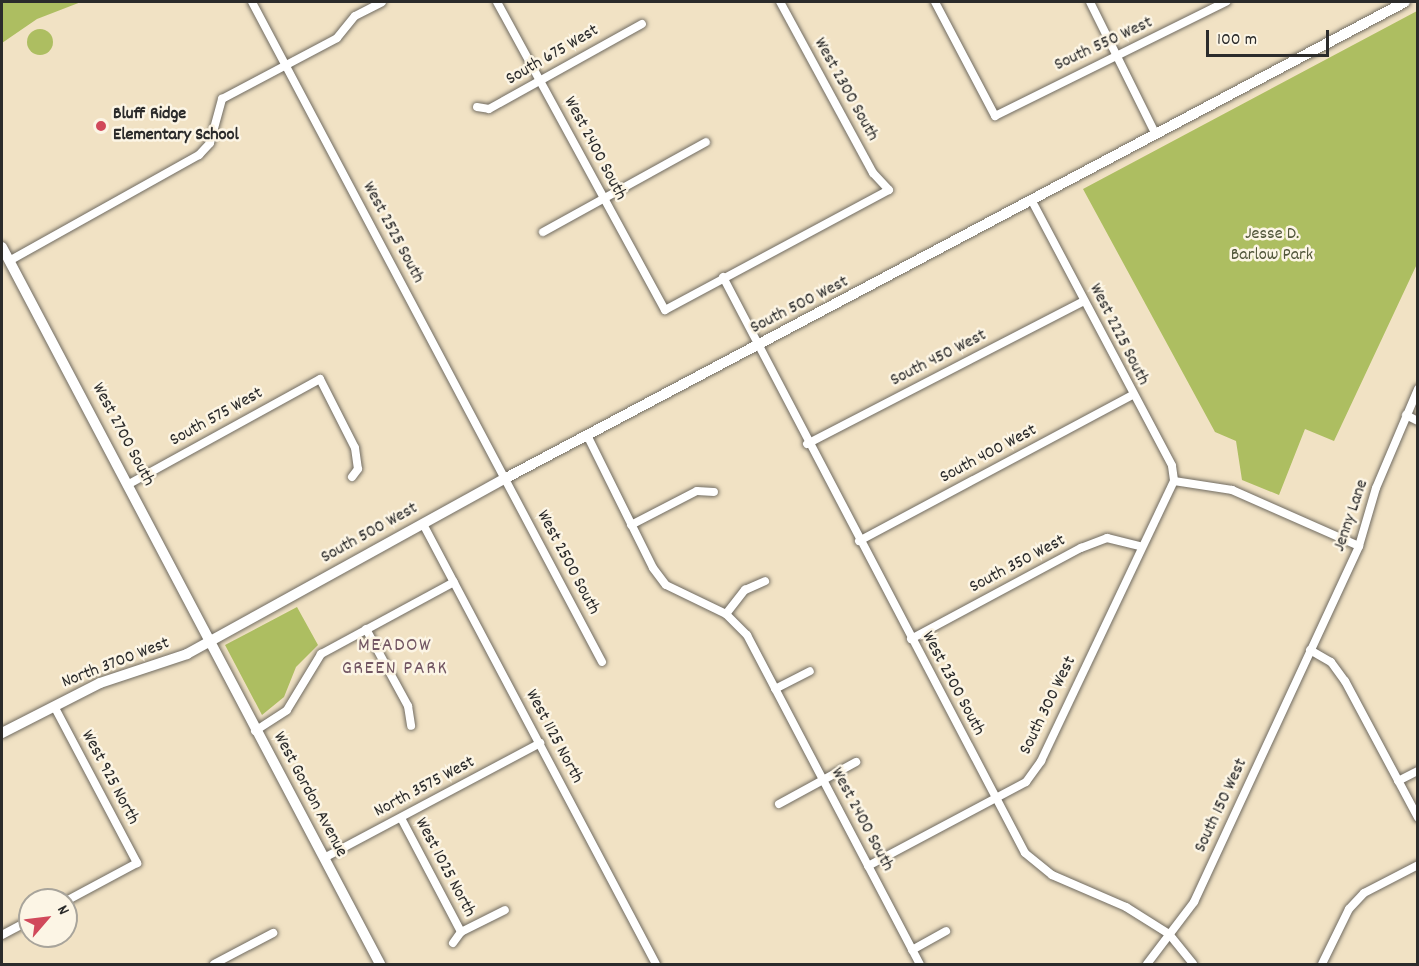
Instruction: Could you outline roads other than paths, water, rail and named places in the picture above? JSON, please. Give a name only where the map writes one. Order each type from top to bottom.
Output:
[{"type":"street","name":"West 2525 South","points":[[252,2],[506,478]]},
{"type":"street","points":[[9,261],[199,155],[210,143],[222,99],[337,38],[355,16],[382,2]]},
{"type":"street","name":"West 2400 South","points":[[497,2],[665,310],[723,277]]},
{"type":"street","name":"West 2300 South","points":[[780,2],[873,173],[889,190],[723,277],[807,444],[1025,853],[1052,875],[1126,907],[1169,934],[1193,964]]},
{"type":"street","name":"South 550 West","points":[[935,2],[995,116],[1087,66],[1118,56],[1226,2]]},
{"type":"street","points":[[1090,2],[1156,135]]},
{"type":"street","name":"South 500 West","points":[[210,641],[506,478],[1033,203],[1389,5],[1405,2]]},
{"type":"street","name":"South 675 West","points":[[477,107],[489,109],[539,78],[642,24]]},
{"type":"street","points":[[543,232],[706,142]]},
{"type":"street","name":"West 2225 South","points":[[1033,203],[1172,466],[1174,481]]},
{"type":"street","name":"West 2700 South","points":[[2,247],[210,641]]},
{"type":"street","name":"South 450 West","points":[[807,444],[1084,301]]},
{"type":"street","name":"South 575 West","points":[[129,484],[320,379],[355,448],[358,470],[352,477]]},
{"type":"street","name":"Jenny Lane","points":[[1310,650],[1359,546],[1406,415],[1418,389]]},
{"type":"street","name":"South 400 West","points":[[859,541],[1133,395]]},
{"type":"street","points":[[1406,415],[1418,421]]},
{"type":"street","name":"West 2400 South","points":[[587,435],[631,525],[666,585],[726,614],[747,635],[920,964]]},
{"type":"street","name":"West 2500 South","points":[[506,478],[602,662]]},
{"type":"street","points":[[1174,481],[1232,490],[1359,546]]},
{"type":"street","name":"South 300 West","points":[[868,866],[1026,782],[1041,761],[1174,481]]},
{"type":"street","points":[[631,525],[696,491],[714,492]]},
{"type":"street","name":"West 1125 North","points":[[423,524],[656,964]]},
{"type":"street","name":"South 350 West","points":[[911,639],[1081,548],[1107,538],[1142,547]]},
{"type":"street","points":[[726,614],[745,590],[765,581]]},
{"type":"street","points":[[255,731],[287,710],[312,662],[366,629],[454,582]]},
{"type":"street","points":[[366,629],[408,706],[411,726]]},
{"type":"street","name":"North 3700 West","points":[[2,733],[54,706],[210,641]]},
{"type":"street","name":"West Gordon Avenue","points":[[210,641],[255,731],[380,964]]},
{"type":"street","points":[[1310,650],[1331,662],[1345,681],[1418,818]]},
{"type":"street","name":"South 150 West","points":[[1147,964],[1194,902],[1310,650]]},
{"type":"street","points":[[775,689],[810,671]]},
{"type":"street","name":"West 925 North","points":[[54,706],[137,863],[78,895]]},
{"type":"street","name":"North 3575 West","points":[[324,858],[540,743]]},
{"type":"street","points":[[779,804],[856,762]]},
{"type":"street","points":[[1398,781],[1418,771]]},
{"type":"street","name":"West 1025 North","points":[[401,818],[461,932]]},
{"type":"street","points":[[1323,964],[1349,909],[1364,893],[1418,865]]},
{"type":"street","points":[[453,943],[461,932],[505,909]]},
{"type":"street","points":[[2,935],[18,926]]},
{"type":"street","points":[[912,950],[946,931]]},
{"type":"street","points":[[214,964],[273,933]]},
{"type":"place","name":"Bluff Ridge Elementary School","points":[[101,126]]},
{"type":"district","name":"MEADOW GREEN PARK","points":[[395,658]]},
{"type":"park label","name":"Jesse D. Barlow Park","points":[[1272,246]]}]
